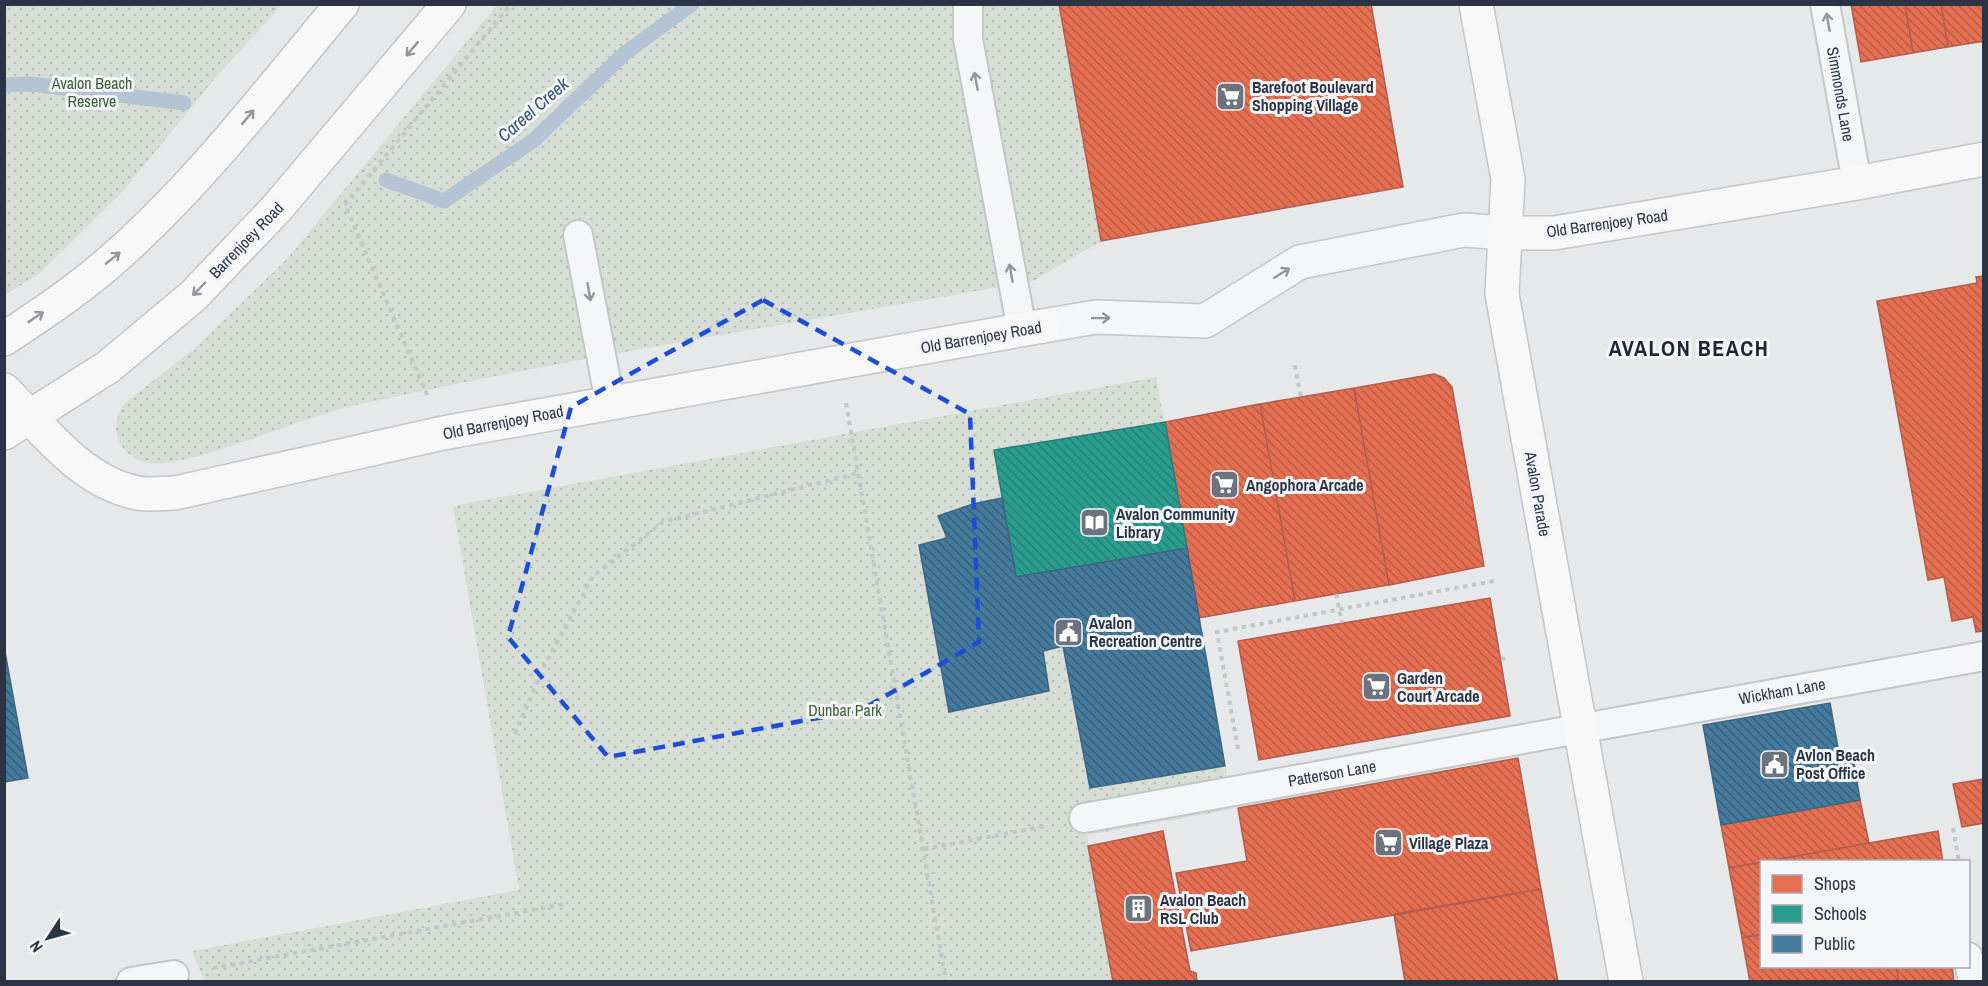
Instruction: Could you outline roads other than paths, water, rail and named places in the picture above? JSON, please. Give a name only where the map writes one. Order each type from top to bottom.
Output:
[{"type":"street","points":[[4,339],[68,295],[121,252],[212,160],[342,4]]},
{"type":"street","name":"Barrenjoey Road","points":[[18,425],[108,367],[192,296],[277,208],[449,4]]},
{"type":"street","name":"Avalon Parade","points":[[1476,4],[1508,179],[1502,294],[1626,981]]},
{"type":"street","name":"Old Barrenjoey Road","points":[[4,390],[18,425],[108,484],[135,493],[175,493],[443,433],[1095,317],[1205,321],[1300,262],[1464,230],[1554,233],[1857,183],[1983,159]]},
{"type":"lane","points":[[968,4],[968,39],[1032,328]]},
{"type":"lane","name":"Simmonds Lane","points":[[1825,4],[1857,183]]},
{"type":"lane","points":[[578,235],[610,402]]},
{"type":"lane","name":"Wickham Lane","points":[[1580,727],[1983,656]]},
{"type":"lane","name":"Patterson Lane","points":[[1084,818],[1580,727]]},
{"type":"lane","points":[[131,981],[174,975]]},
{"type":"waterway","name":"Careel Creek","points":[[386,180],[444,201],[534,140],[624,54],[692,4]]},
{"type":"waterway","name":"Careel Creek","points":[[4,85],[31,84],[184,103]]},
{"type":"place","name":"Barefoot Boulevard Shopping Village","points":[[1231,96]]},
{"type":"place","name":"Angophora Arcade","points":[[1225,485]]},
{"type":"place","name":"Avalon Community Library","points":[[1095,523]]},
{"type":"place","name":"Avalon Recreation Centre","points":[[1068,632]]},
{"type":"place","name":"Garden Court Arcade","points":[[1376,687]]},
{"type":"place","name":"Avlon Beach Post Office","points":[[1775,764]]},
{"type":"place","name":"Village Plaza","points":[[1388,843]]},
{"type":"place","name":"Avalon Beach RSL Club","points":[[1139,909]]},
{"type":"district","name":"AVALON BEACH","points":[[1689,348]]},
{"type":"park label","name":"Avalon Beach Reserve","points":[[92,92]]},
{"type":"park label","name":"Dunbar Park","points":[[845,710]]}]
